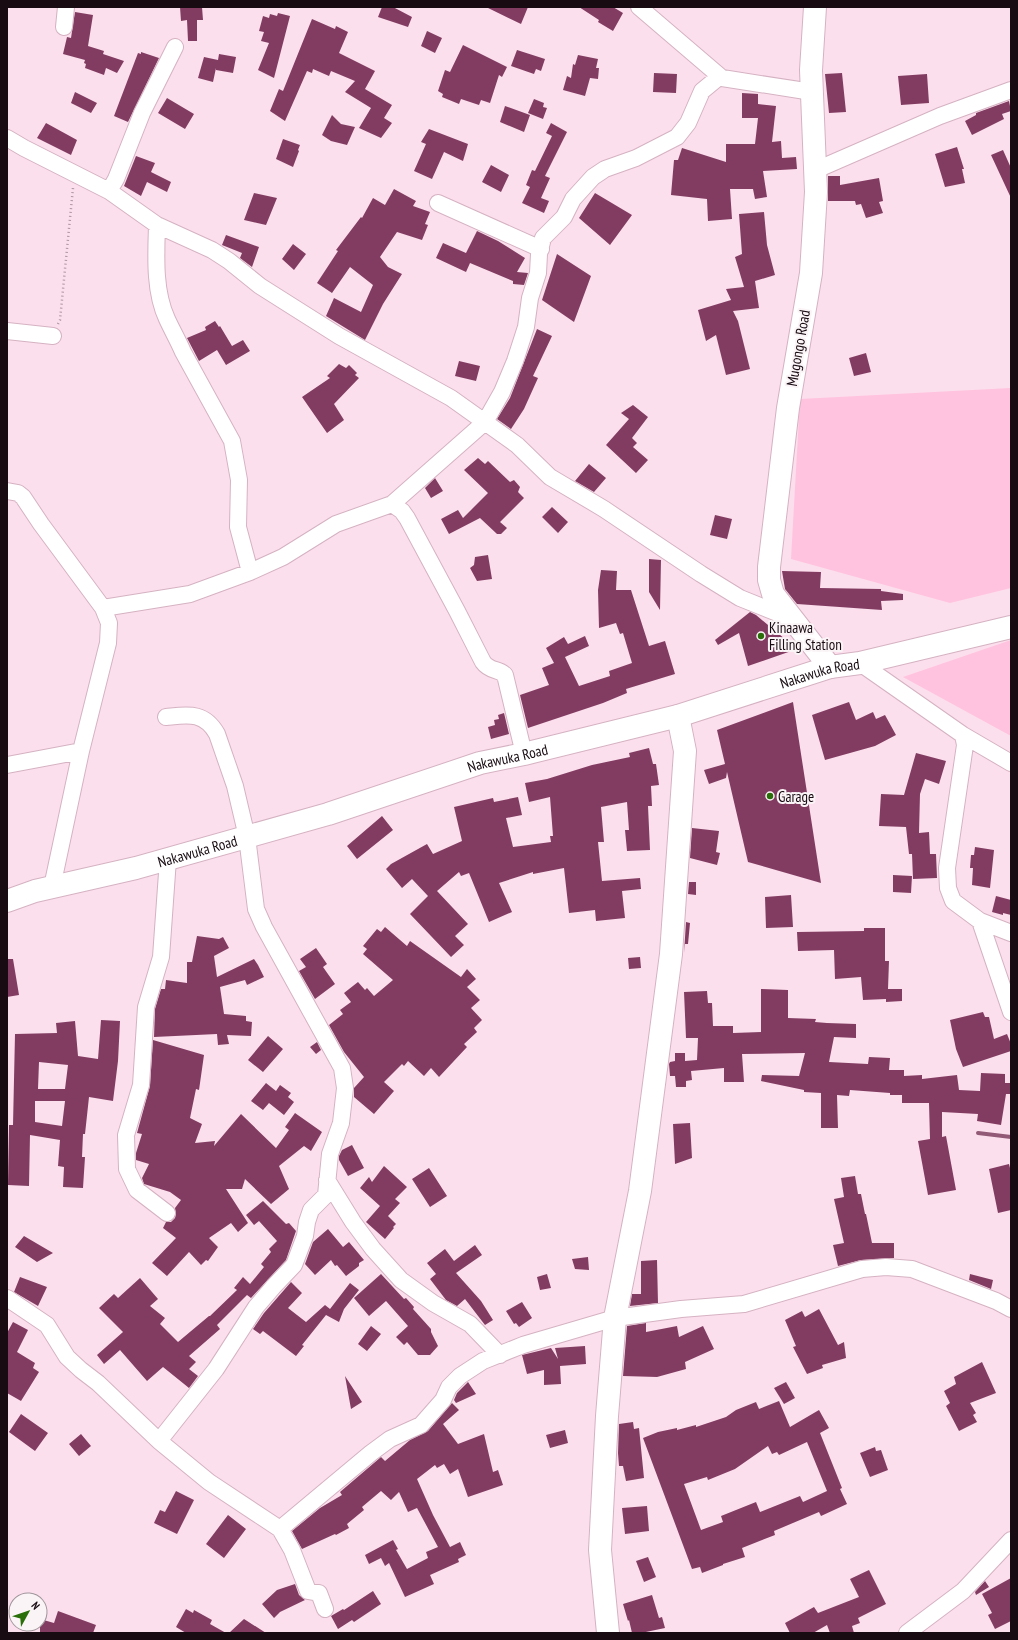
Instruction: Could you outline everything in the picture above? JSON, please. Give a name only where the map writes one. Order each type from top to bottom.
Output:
[{"type":"street","points":[[64,27],[66,7]]},
{"type":"street","points":[[639,7],[719,77],[727,80],[812,92]]},
{"type":"street","name":"Mugongo Road","points":[[815,7],[811,70],[816,192],[811,273],[788,408],[769,568],[769,580],[772,594],[830,667]]},
{"type":"street","points":[[109,191],[116,178],[142,113],[175,47]]},
{"type":"street","points":[[103,608],[190,594],[250,572],[283,557],[336,524],[392,504],[485,422],[502,392],[515,361],[526,326],[530,298],[538,273],[543,238],[564,217],[573,199],[593,177],[605,168],[636,158],[677,137],[688,123],[702,91],[719,77]]},
{"type":"street","points":[[816,170],[934,119],[1011,90]]},
{"type":"street","points":[[7,138],[109,191],[157,225],[212,250],[229,261],[260,286],[333,332],[451,398],[517,445],[550,477],[604,509],[740,598],[790,618]]},
{"type":"street","points":[[438,203],[541,249]]},
{"type":"street","points":[[157,225],[156,263],[160,296],[166,319],[232,441],[239,480],[238,527],[250,572]]},
{"type":"street","points":[[7,331],[53,336]]},
{"type":"street","points":[[7,491],[18,493],[23,497],[103,608],[109,623],[108,643],[81,751],[52,887]]},
{"type":"street","points":[[392,504],[402,511],[483,662],[488,668],[502,672],[505,675],[524,754]]},
{"type":"street","name":"Nakawuka Road","points":[[7,901],[52,887],[168,859],[328,814],[480,763],[524,754],[678,716],[830,667],[860,663],[1011,627]]},
{"type":"street","points":[[860,663],[963,736],[1011,763]]},
{"type":"street","points":[[160,1441],[216,1369],[256,1307],[294,1265],[305,1236],[311,1210],[326,1195],[330,1154],[341,1123],[345,1088],[342,1068],[264,927],[256,909],[247,836],[235,786],[214,729],[205,721],[191,715],[166,718]]},
{"type":"street","points":[[608,1633],[600,1550],[607,1416],[615,1318],[640,1191],[671,954],[685,751],[678,716]]},
{"type":"street","points":[[963,736],[965,745],[947,868],[948,888],[953,901],[980,921],[1011,933]]},
{"type":"street","points":[[7,765],[81,751]]},
{"type":"street","points":[[167,1213],[137,1190],[128,1169],[126,1135],[141,1085],[146,1007],[161,957],[168,859]]},
{"type":"street","points":[[980,921],[1011,1012]]},
{"type":"street","points":[[327,1180],[353,1222],[401,1280],[433,1303],[470,1324],[500,1354]]},
{"type":"street","points":[[280,1530],[371,1453],[390,1439],[422,1425],[443,1400],[449,1387],[460,1376],[483,1361],[522,1345],[615,1318],[681,1309],[744,1304],[862,1270],[886,1267],[912,1269],[996,1301],[1011,1309]]},
{"type":"street","points":[[7,1298],[47,1325],[67,1357],[98,1383],[160,1441],[209,1482],[280,1530],[292,1550],[308,1591],[319,1593],[325,1609]]},
{"type":"street","points":[[907,1633],[926,1628],[1011,1540]]},
{"type":"path","points":[[53,336],[60,320],[74,174]]},
{"type":"shaded area","points":[[1011,388],[1011,588],[950,603],[791,559],[800,399]]},
{"type":"shaded area","points":[[1011,640],[1011,736],[903,677]]},
{"type":"building","points":[[180,7],[202,7],[203,20],[197,20],[197,41],[188,41],[187,20],[181,21]]},
{"type":"building","points":[[382,7],[393,7],[412,17],[408,27],[378,17]]},
{"type":"building","points":[[486,7],[528,7],[521,24]]},
{"type":"building","points":[[579,7],[613,7],[623,13],[613,31],[598,22],[599,20]]},
{"type":"building","points":[[75,12],[93,15],[88,46],[104,51],[103,54],[124,61],[117,73],[106,68],[104,75],[85,68],[85,60],[63,54],[67,37],[71,38]]},
{"type":"building","points":[[278,13],[290,16],[274,78],[258,70],[269,43],[261,41],[264,32],[259,31],[263,16],[269,18],[270,14],[277,16]]},
{"type":"building","points":[[312,19],[335,29],[336,26],[348,32],[339,53],[375,71],[365,89],[392,105],[384,118],[392,123],[381,138],[359,128],[371,108],[345,92],[355,81],[331,71],[329,76],[313,69],[312,73],[307,71],[285,121],[270,111],[279,89],[283,91]]},
{"type":"building","points":[[427,31],[442,38],[435,53],[421,46]]},
{"type":"building","points":[[463,45],[507,67],[502,77],[499,75],[490,103],[481,100],[479,105],[461,99],[459,104],[442,97],[443,94],[438,91],[445,70],[450,72]]},
{"type":"building","points":[[517,50],[545,59],[541,71],[536,69],[534,74],[511,66]]},
{"type":"building","points":[[141,52],[159,58],[128,122],[114,116],[138,53],[141,54]]},
{"type":"building","points":[[219,54],[236,57],[233,73],[216,70],[216,68],[213,82],[198,78],[204,57],[218,60]]},
{"type":"building","points":[[578,55],[598,59],[596,68],[599,68],[598,79],[590,78],[585,96],[563,90],[567,76],[571,78],[573,64],[575,65]]},
{"type":"building","points":[[654,73],[677,74],[676,93],[653,92]]},
{"type":"building","points":[[842,73],[846,112],[829,113],[825,74]]},
{"type":"building","points":[[927,74],[929,103],[901,105],[898,76]]},
{"type":"building","points":[[75,92],[97,103],[91,113],[71,103]]},
{"type":"building","points":[[742,93],[758,94],[758,104],[776,106],[772,142],[781,141],[782,158],[796,157],[797,169],[763,171],[767,197],[755,199],[753,189],[730,189],[732,219],[708,221],[707,199],[671,195],[674,160],[678,160],[682,148],[726,162],[726,144],[755,144],[758,118],[742,118]]},
{"type":"building","points":[[167,98],[194,114],[185,129],[158,113]]},
{"type":"building","points":[[534,99],[544,103],[543,107],[547,108],[543,119],[528,113]]},
{"type":"building","points":[[1009,101],[1011,111],[1002,114],[1004,119],[972,135],[965,121],[976,115],[976,113]]},
{"type":"building","points":[[505,106],[530,115],[524,132],[500,122]]},
{"type":"building","points":[[332,115],[341,124],[355,127],[347,145],[331,141],[322,135]]},
{"type":"building","points":[[46,123],[77,140],[71,155],[37,138]]},
{"type":"building","points":[[551,123],[567,132],[545,176],[550,178],[541,198],[549,201],[544,213],[522,203],[530,187],[526,185],[532,170],[535,171],[552,136],[546,133]]},
{"type":"building","points":[[429,129],[468,144],[463,161],[444,152],[432,179],[414,171],[426,144],[421,142]]},
{"type":"building","points":[[283,139],[300,145],[293,167],[276,159]]},
{"type":"building","points":[[957,147],[964,169],[962,169],[965,183],[945,187],[935,154]]},
{"type":"building","points":[[1003,150],[1011,168],[1011,198],[991,155]]},
{"type":"building","points":[[136,156],[155,163],[151,172],[171,182],[167,192],[147,182],[141,196],[124,186]]},
{"type":"building","points":[[491,165],[509,175],[501,192],[482,182]]},
{"type":"building","points":[[828,176],[840,176],[840,185],[879,178],[883,201],[879,202],[883,213],[866,218],[861,204],[856,205],[855,201],[828,201]]},
{"type":"building","points":[[394,189],[416,201],[413,206],[430,212],[425,224],[428,225],[422,240],[397,232],[380,257],[388,267],[402,274],[383,304],[365,340],[326,316],[334,298],[361,312],[373,285],[350,267],[332,293],[317,283],[338,251],[336,250],[361,217],[362,218],[373,198],[385,205]]},
{"type":"building","points":[[254,193],[277,198],[266,225],[244,220]]},
{"type":"building","points":[[595,193],[632,215],[610,245],[579,218]]},
{"type":"building","points":[[764,212],[767,245],[775,275],[755,281],[759,308],[733,311],[738,321],[750,369],[726,375],[716,335],[706,341],[698,310],[731,300],[726,289],[744,287],[735,257],[742,254],[739,214]]},
{"type":"building","points":[[477,231],[498,241],[525,258],[517,272],[528,273],[524,285],[513,284],[513,281],[470,263],[466,272],[436,258],[443,243],[466,253]]},
{"type":"building","points":[[226,235],[259,247],[252,267],[240,258],[242,253],[222,245]]},
{"type":"building","points":[[293,244],[306,254],[294,270],[282,259]]},
{"type":"building","points":[[557,254],[591,276],[574,322],[542,300]]},
{"type":"building","points":[[215,321],[219,327],[220,326],[232,346],[243,340],[250,351],[226,365],[217,350],[199,361],[187,338],[206,330],[205,327]]},
{"type":"building","points":[[537,329],[552,336],[533,376],[538,378],[524,409],[511,429],[497,419],[510,398]]},
{"type":"building","points":[[866,353],[871,372],[854,376],[849,358]]},
{"type":"building","points":[[459,361],[480,366],[476,381],[455,376]]},
{"type":"building","points":[[339,364],[346,368],[349,365],[357,373],[355,375],[359,378],[334,404],[344,420],[327,433],[302,397],[330,378],[327,376]]},
{"type":"building","points":[[633,405],[648,417],[632,438],[637,443],[633,447],[648,460],[636,473],[606,445],[629,419],[621,413]]},
{"type":"building","points":[[478,458],[485,464],[488,461],[510,482],[514,480],[520,487],[518,492],[524,498],[500,522],[507,528],[501,534],[497,534],[480,518],[449,534],[441,519],[458,510],[463,518],[488,493],[464,470]]},
{"type":"building","points":[[589,464],[606,478],[594,492],[575,481]]},
{"type":"building","points":[[435,478],[443,491],[431,498],[425,488]]},
{"type":"building","points":[[552,507],[568,522],[558,533],[542,517]]},
{"type":"building","points":[[715,515],[732,519],[727,539],[710,535]]},
{"type":"building","points":[[488,555],[492,579],[477,581],[470,568],[474,565],[475,557]]},
{"type":"building","points":[[649,559],[661,560],[660,610],[649,592]]},
{"type":"building","points":[[601,570],[617,571],[616,590],[631,590],[649,646],[665,641],[675,674],[626,689],[627,693],[603,703],[528,728],[520,695],[549,685],[542,668],[554,663],[546,648],[564,637],[568,644],[585,636],[589,646],[565,657],[579,686],[610,676],[609,671],[632,663],[623,633],[620,634],[616,623],[599,628],[598,590]]},
{"type":"building","points":[[782,571],[821,572],[820,588],[881,589],[881,591],[903,594],[903,600],[881,601],[882,610],[797,604],[785,589]]},
{"type":"building","name":"Kinaawa Filling Station","points":[[750,612],[756,615],[797,649],[748,666],[739,633],[718,645],[715,640]]},
{"type":"building","name":"Garage","points":[[793,702],[821,883],[748,862],[727,772],[726,778],[709,784],[704,770],[725,764],[717,730]]},
{"type":"building","points":[[849,702],[856,720],[873,712],[876,719],[885,715],[896,735],[875,746],[825,760],[812,715]]},
{"type":"building","points":[[504,713],[509,734],[491,739],[488,727],[495,725],[494,720],[499,719],[498,715]]},
{"type":"building","points":[[649,748],[653,764],[656,764],[659,785],[651,786],[652,806],[648,806],[650,850],[627,851],[625,830],[629,830],[627,802],[601,807],[604,842],[598,842],[602,881],[640,878],[641,889],[622,891],[625,918],[596,921],[595,910],[569,913],[564,868],[533,874],[533,872],[499,883],[512,912],[489,922],[469,873],[461,876],[459,872],[437,891],[468,924],[455,936],[464,945],[451,957],[410,914],[428,896],[412,879],[402,888],[386,869],[391,864],[427,844],[433,854],[462,841],[454,807],[493,798],[494,802],[518,797],[522,815],[506,818],[513,847],[551,842],[550,836],[553,836],[550,797],[529,802],[525,783],[547,779],[592,765],[630,757],[629,753]]},
{"type":"building","points":[[916,753],[946,761],[939,784],[925,779],[920,794],[919,833],[929,832],[930,854],[936,854],[937,878],[913,879],[912,854],[909,854],[906,827],[879,826],[881,794],[904,795]]},
{"type":"building","points":[[382,816],[393,830],[357,859],[347,846]]},
{"type":"building","points":[[692,828],[719,831],[716,852],[720,853],[717,865],[690,858]]},
{"type":"building","points":[[975,847],[994,850],[990,888],[972,885],[973,868],[970,868],[971,855],[974,855]]},
{"type":"building","points":[[893,875],[912,876],[911,893],[893,892]]},
{"type":"building","points":[[689,882],[696,882],[696,895],[688,894]]},
{"type":"building","points":[[791,895],[793,927],[766,928],[765,897]]},
{"type":"building","points":[[996,896],[1011,900],[1011,915],[1003,913],[1003,915],[992,912]]},
{"type":"building","points":[[686,922],[690,923],[688,944],[685,944],[684,953]]},
{"type":"building","points":[[385,927],[407,946],[410,941],[461,977],[467,969],[476,979],[467,987],[480,1000],[471,1008],[482,1020],[474,1028],[477,1032],[464,1044],[467,1047],[439,1077],[431,1068],[424,1076],[408,1061],[404,1066],[402,1064],[384,1082],[394,1091],[374,1114],[354,1097],[354,1088],[364,1077],[344,1052],[329,1025],[343,1014],[340,1010],[351,1002],[344,993],[358,982],[365,990],[367,988],[374,996],[393,980],[363,954],[367,949],[363,946],[377,929],[381,932]]},
{"type":"building","points":[[864,928],[885,928],[885,961],[889,961],[888,989],[902,989],[902,1001],[886,1002],[886,999],[863,1000],[861,977],[835,979],[834,950],[798,951],[797,932],[864,931]]},
{"type":"building","points":[[197,936],[219,939],[223,937],[229,948],[214,956],[217,977],[254,959],[258,965],[264,977],[247,985],[245,980],[220,987],[224,1014],[246,1016],[246,1021],[252,1022],[251,1036],[227,1035],[229,1044],[218,1045],[217,1034],[154,1037],[155,1009],[161,989],[165,989],[166,980],[187,983],[187,962],[192,962]]},
{"type":"building","points":[[316,948],[327,964],[323,967],[335,984],[315,999],[299,971],[306,967],[300,959]]},
{"type":"building","points":[[640,957],[641,968],[629,969],[628,958]]},
{"type":"building","points":[[7,959],[13,959],[19,995],[7,997]]},
{"type":"building","points":[[761,989],[788,990],[788,1018],[816,1019],[815,1022],[856,1024],[856,1038],[834,1037],[829,1062],[868,1064],[869,1057],[890,1058],[889,1070],[904,1070],[904,1076],[922,1075],[922,1079],[957,1075],[959,1090],[980,1091],[981,1073],[1005,1074],[1005,1083],[1011,1083],[1010,1094],[1006,1094],[1001,1125],[977,1121],[978,1114],[942,1112],[942,1137],[946,1136],[956,1190],[928,1195],[918,1141],[930,1139],[929,1103],[902,1103],[902,1095],[850,1090],[849,1096],[837,1095],[838,1128],[821,1128],[821,1093],[804,1092],[804,1090],[761,1081],[762,1075],[799,1076],[805,1053],[742,1054],[744,1082],[724,1082],[724,1068],[691,1071],[692,1080],[686,1081],[686,1087],[676,1087],[675,1076],[670,1076],[669,1064],[670,1062],[675,1061],[675,1053],[685,1053],[685,1061],[697,1060],[698,1038],[686,1038],[684,992],[707,991],[708,1003],[712,1003],[713,1026],[733,1026],[733,1033],[761,1032]]},
{"type":"building","points":[[983,1012],[985,1017],[989,1017],[994,1039],[1007,1034],[1011,1044],[1011,1051],[963,1067],[956,1049],[950,1020]]},
{"type":"building","points":[[101,1020],[120,1021],[118,1061],[113,1101],[89,1097],[85,1134],[83,1134],[82,1157],[85,1157],[83,1188],[63,1187],[64,1167],[58,1166],[60,1140],[30,1135],[29,1186],[8,1185],[9,1125],[13,1125],[15,1034],[57,1033],[56,1023],[75,1021],[78,1056],[98,1059]],"holes":[[[39,1062],[68,1065],[65,1089],[38,1089]],[[35,1101],[65,1101],[62,1126],[35,1122]]]},
{"type":"building","points":[[268,1036],[283,1049],[263,1072],[248,1060]]},
{"type":"building","points":[[153,1040],[204,1055],[199,1090],[196,1089],[190,1118],[202,1124],[195,1143],[215,1141],[214,1146],[241,1114],[276,1148],[289,1130],[285,1127],[295,1113],[322,1132],[311,1151],[304,1146],[279,1166],[289,1189],[271,1204],[245,1179],[242,1189],[226,1189],[248,1223],[238,1232],[231,1223],[209,1238],[218,1247],[208,1261],[206,1260],[201,1265],[189,1252],[167,1276],[152,1263],[176,1238],[163,1228],[166,1222],[171,1222],[175,1218],[175,1208],[181,1200],[170,1192],[144,1184],[142,1178],[149,1164],[136,1160],[136,1153],[142,1134],[137,1133],[150,1086]]},
{"type":"building","points":[[317,1042],[321,1050],[316,1054],[310,1047]]},
{"type":"building","points":[[266,1083],[276,1091],[280,1085],[291,1093],[288,1097],[294,1102],[284,1115],[269,1103],[263,1110],[251,1101]]},
{"type":"building","points":[[690,1123],[692,1158],[675,1164],[673,1124]]},
{"type":"building","points":[[352,1145],[364,1168],[348,1176],[339,1160],[339,1156],[342,1150]]},
{"type":"building","points":[[1009,1164],[1011,1172],[1011,1210],[998,1213],[989,1169]]},
{"type":"building","points":[[384,1166],[407,1187],[395,1199],[400,1203],[388,1216],[396,1224],[385,1239],[366,1222],[380,1206],[360,1188],[369,1177],[372,1182]]},
{"type":"building","points":[[429,1168],[447,1196],[430,1207],[412,1179]]},
{"type":"building","points":[[855,1176],[858,1194],[861,1194],[872,1243],[894,1243],[894,1258],[861,1260],[838,1266],[833,1245],[844,1243],[834,1199],[844,1197],[841,1178]]},
{"type":"building","points":[[263,1201],[286,1224],[289,1223],[296,1231],[286,1260],[251,1298],[247,1295],[217,1325],[220,1329],[189,1356],[196,1362],[189,1369],[198,1376],[189,1388],[163,1367],[147,1381],[120,1350],[104,1364],[97,1355],[123,1332],[99,1308],[114,1294],[118,1298],[140,1278],[158,1299],[150,1306],[165,1318],[160,1324],[178,1342],[210,1316],[237,1290],[234,1288],[243,1277],[250,1284],[264,1267],[261,1264],[271,1252],[269,1249],[277,1241],[259,1221],[254,1225],[246,1215]]},
{"type":"building","points":[[328,1229],[343,1247],[349,1242],[364,1260],[346,1276],[331,1260],[315,1275],[305,1264],[313,1242]]},
{"type":"building","points":[[24,1236],[53,1253],[37,1262],[15,1247]]},
{"type":"building","points":[[475,1245],[482,1255],[456,1273],[481,1301],[493,1320],[485,1325],[465,1299],[457,1306],[446,1300],[430,1279],[436,1274],[427,1263],[445,1249],[454,1261]]},
{"type":"building","points":[[588,1257],[589,1270],[575,1269],[572,1259]]},
{"type":"building","points":[[657,1260],[658,1303],[630,1306],[632,1294],[641,1294],[641,1261]]},
{"type":"building","points":[[381,1274],[404,1299],[406,1298],[414,1307],[413,1309],[431,1329],[438,1346],[430,1355],[418,1355],[407,1342],[404,1345],[396,1337],[408,1326],[386,1301],[369,1316],[354,1298]]},
{"type":"building","points":[[547,1274],[551,1288],[540,1290],[537,1277]]},
{"type":"building","points":[[970,1274],[993,1280],[991,1289],[969,1280]]},
{"type":"building","points":[[20,1277],[47,1287],[38,1306],[14,1292]]},
{"type":"building","points":[[291,1282],[302,1293],[288,1308],[306,1322],[325,1305],[330,1309],[350,1283],[359,1290],[344,1309],[339,1322],[326,1315],[302,1345],[304,1346],[296,1356],[263,1331],[260,1334],[253,1329],[264,1313]]},
{"type":"building","points":[[522,1302],[532,1318],[519,1327],[516,1323],[514,1324],[506,1311]]},
{"type":"building","points":[[819,1309],[838,1345],[844,1342],[846,1358],[822,1365],[823,1368],[807,1374],[793,1347],[796,1346],[785,1320],[802,1311],[805,1317]]},
{"type":"building","points":[[13,1322],[28,1330],[17,1352],[35,1363],[33,1368],[39,1372],[21,1401],[7,1393],[7,1333]]},
{"type":"building","points":[[646,1323],[646,1332],[677,1326],[679,1337],[703,1326],[714,1349],[685,1362],[686,1369],[657,1377],[623,1376],[627,1326]]},
{"type":"building","points":[[371,1326],[381,1334],[367,1351],[358,1344]]},
{"type":"building","points":[[585,1346],[586,1364],[560,1366],[561,1384],[544,1385],[544,1370],[527,1374],[522,1355],[551,1348],[558,1359],[555,1348]]},
{"type":"building","points":[[982,1362],[996,1393],[970,1403],[976,1413],[973,1415],[977,1422],[959,1431],[946,1406],[950,1403],[944,1391],[956,1384],[954,1377]]},
{"type":"building","points":[[345,1376],[362,1402],[351,1409]]},
{"type":"building","points":[[468,1382],[476,1394],[456,1403],[454,1400],[457,1393]]},
{"type":"building","points":[[786,1382],[795,1398],[784,1404],[774,1388]]},
{"type":"building","points":[[779,1401],[790,1427],[819,1410],[829,1428],[820,1433],[842,1488],[840,1489],[847,1504],[821,1516],[819,1512],[774,1531],[775,1535],[742,1548],[745,1557],[702,1573],[700,1567],[692,1569],[643,1438],[658,1432],[677,1428],[677,1430],[696,1425],[696,1427],[726,1417],[736,1410],[756,1402],[759,1409]],"holes":[[[807,1442],[827,1491],[803,1502],[800,1496],[760,1512],[756,1502],[721,1516],[723,1522],[701,1530],[684,1484],[707,1477],[708,1480],[735,1469],[768,1446],[772,1454],[777,1452],[779,1455]]]},
{"type":"building","points":[[452,1403],[459,1410],[443,1424],[458,1444],[484,1434],[493,1472],[498,1470],[503,1485],[468,1497],[458,1469],[450,1474],[444,1464],[437,1468],[435,1465],[417,1479],[433,1515],[450,1547],[460,1542],[466,1555],[458,1559],[459,1562],[430,1575],[434,1584],[405,1597],[389,1563],[385,1566],[381,1558],[369,1564],[365,1555],[393,1540],[398,1549],[396,1550],[407,1569],[428,1558],[426,1552],[438,1547],[417,1508],[408,1512],[399,1492],[391,1500],[381,1491],[362,1507],[364,1510],[347,1524],[349,1528],[302,1549],[292,1531],[320,1508],[342,1495],[340,1492],[381,1457],[385,1461],[410,1440],[428,1431]]},
{"type":"building","points":[[21,1414],[48,1433],[35,1451],[9,1432]]},
{"type":"building","points":[[633,1422],[634,1429],[639,1428],[644,1478],[626,1481],[623,1466],[619,1466],[619,1424]]},
{"type":"building","points":[[565,1430],[568,1443],[550,1448],[546,1435]]},
{"type":"building","points":[[81,1434],[91,1446],[79,1456],[69,1444]]},
{"type":"building","points":[[875,1447],[876,1451],[881,1450],[888,1470],[870,1477],[860,1453]]},
{"type":"building","points":[[176,1491],[194,1500],[177,1534],[154,1523],[160,1510],[165,1512]]},
{"type":"building","points":[[647,1506],[649,1531],[625,1534],[622,1508]]},
{"type":"building","points":[[228,1515],[246,1529],[224,1558],[206,1544]]},
{"type":"building","points":[[648,1557],[656,1577],[644,1582],[636,1561]]},
{"type":"building","points":[[869,1570],[886,1604],[858,1618],[860,1623],[852,1626],[854,1633],[830,1633],[827,1625],[813,1633],[790,1633],[785,1623],[814,1607],[818,1613],[859,1597],[850,1579]]},
{"type":"building","points":[[1011,1578],[1011,1621],[995,1629],[988,1615],[992,1613],[982,1594]]},
{"type":"building","points":[[985,1581],[989,1587],[976,1595],[975,1592]]},
{"type":"building","points":[[295,1584],[299,1595],[305,1600],[280,1612],[274,1618],[262,1604],[277,1590]]},
{"type":"building","points":[[373,1591],[381,1604],[354,1622],[352,1620],[338,1629],[331,1616],[343,1609],[344,1610]]},
{"type":"building","points":[[652,1595],[659,1618],[662,1617],[665,1628],[641,1633],[632,1633],[623,1604]]},
{"type":"building","points":[[186,1609],[193,1613],[194,1610],[212,1620],[210,1624],[226,1633],[186,1633],[176,1627]]},
{"type":"building","points":[[58,1611],[96,1625],[93,1633],[40,1633],[48,1632],[48,1621],[54,1623]]},
{"type":"building","points":[[244,1619],[266,1633],[229,1633]]},
{"type":"waterway","points":[[978,1133],[1011,1137]]},
{"type":"place","name":"Kinaawa Filling Station","points":[[761,636]]},
{"type":"place","name":"Garage","points":[[770,796]]}]
